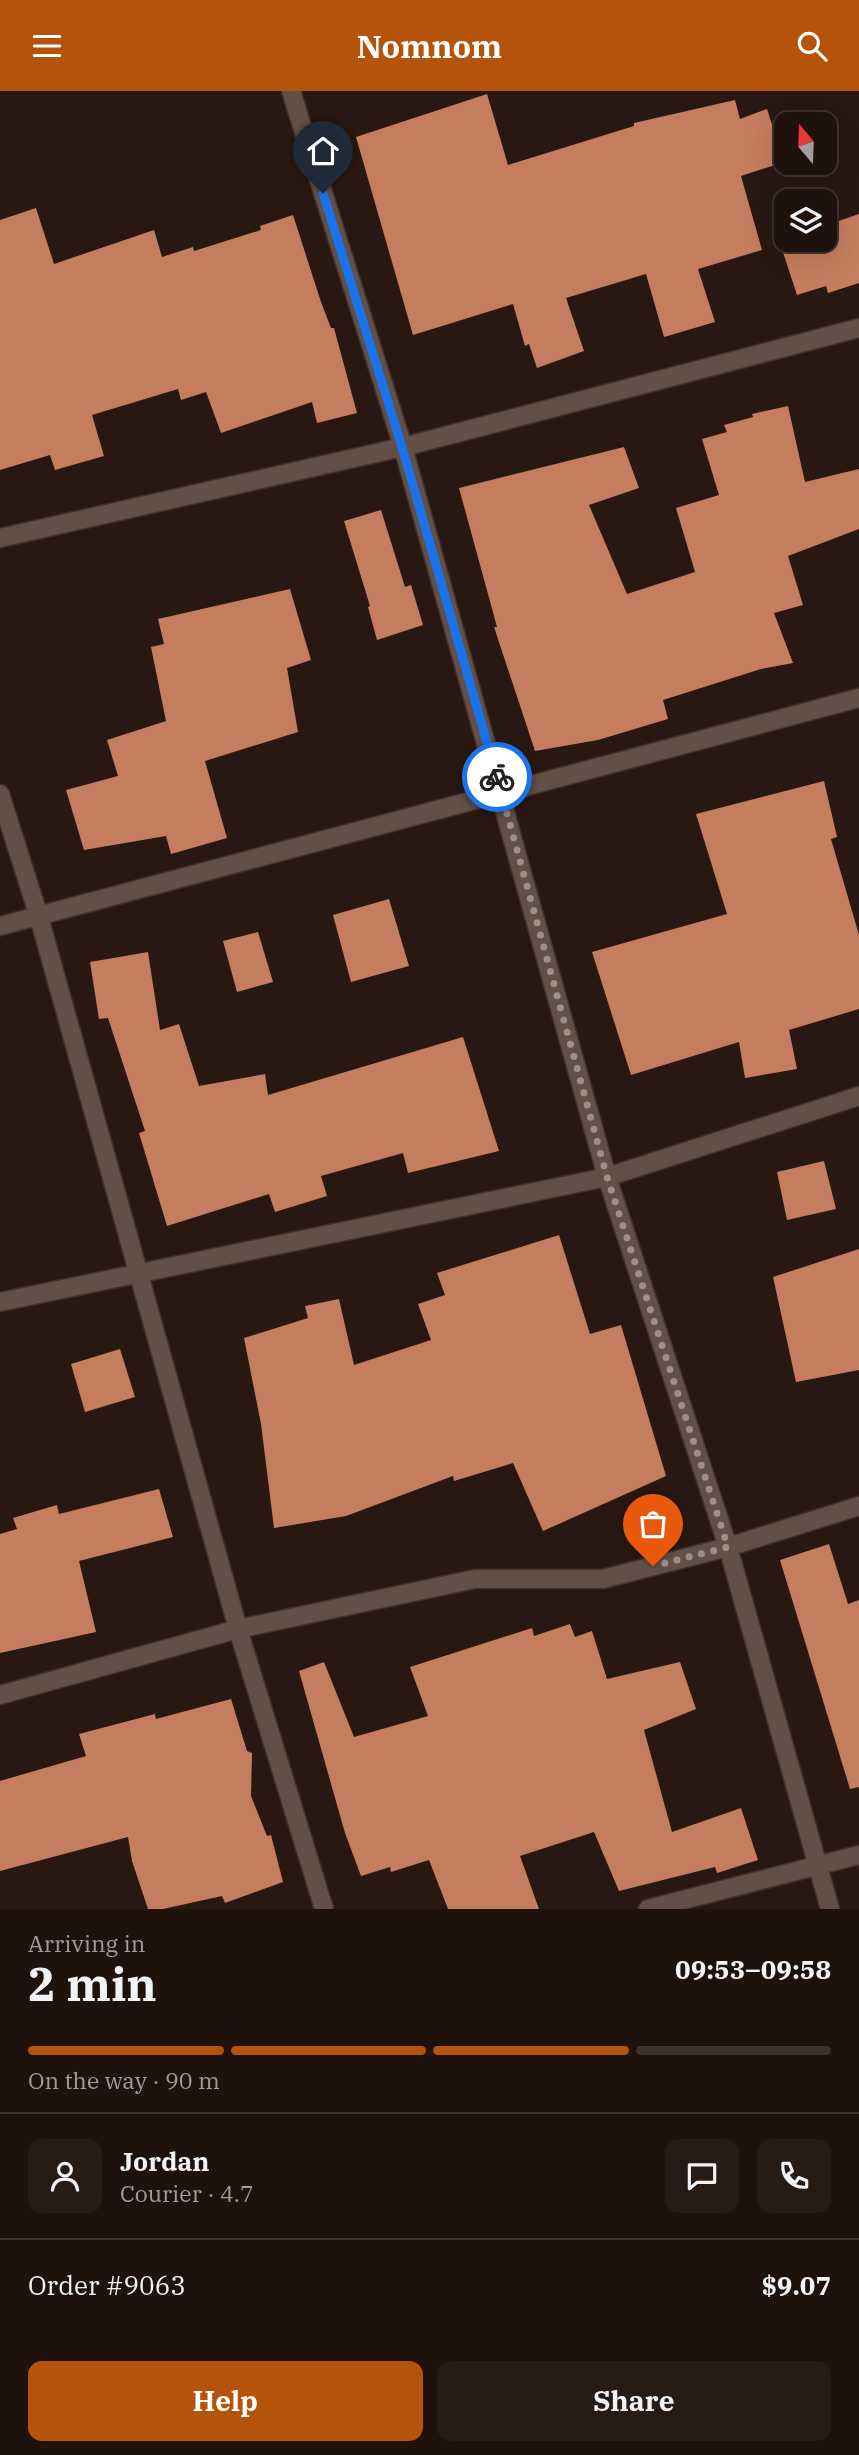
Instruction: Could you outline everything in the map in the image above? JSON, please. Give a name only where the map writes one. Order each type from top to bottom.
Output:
[{"type":"street","points":[[291,91],[402,447],[502,794],[607,1177],[728,1547],[830,1909]]},
{"type":"street","points":[[0,538],[402,447],[859,328]]},
{"type":"street","points":[[0,926],[859,698]]},
{"type":"street","points":[[0,794],[38,917],[238,1629],[324,1909]]},
{"type":"street","points":[[0,1302],[607,1177],[859,1096]]},
{"type":"street","points":[[0,1695],[238,1629],[475,1579],[603,1579],[728,1547],[859,1506]]},
{"type":"street","points":[[648,1909],[859,1855]]},
{"type":"building","points":[[487,94],[508,165],[634,126],[634,123],[735,100],[740,119],[767,109],[774,131],[774,165],[741,176],[762,250],[698,269],[715,322],[664,337],[646,274],[566,298],[584,351],[537,368],[529,344],[525,346],[513,304],[413,335],[356,137]]},
{"type":"building","points":[[36,208],[54,264],[154,230],[162,257],[193,247],[194,251],[261,230],[260,226],[293,215],[321,302],[331,328],[334,328],[357,413],[317,423],[312,402],[221,433],[206,392],[181,400],[178,389],[92,415],[104,456],[55,470],[50,455],[0,470],[0,220]]},
{"type":"building","points":[[859,214],[859,283],[828,293],[826,286],[797,295],[783,252],[837,252],[837,222]]},
{"type":"building","points":[[788,406],[805,482],[859,469],[859,529],[788,556],[803,605],[774,613],[793,663],[761,669],[663,700],[668,719],[598,740],[535,751],[494,627],[497,627],[459,488],[624,447],[639,488],[589,505],[627,594],[695,572],[676,508],[719,495],[702,439],[727,432],[724,425],[753,417],[752,414]]},
{"type":"building","points":[[381,510],[405,587],[411,585],[423,625],[377,640],[368,607],[370,606],[344,521]]},
{"type":"building","points":[[290,589],[311,660],[287,668],[298,732],[205,761],[227,838],[171,854],[166,836],[84,850],[66,790],[118,776],[107,740],[166,721],[151,647],[164,644],[158,619]]},
{"type":"building","points":[[824,781],[837,837],[831,839],[859,935],[859,1009],[789,1030],[797,1069],[745,1078],[739,1042],[631,1075],[592,952],[727,914],[696,814]]},
{"type":"building","points":[[389,899],[409,966],[351,982],[333,915]]},
{"type":"building","points":[[258,932],[273,982],[237,992],[223,941]]},
{"type":"building","points":[[148,952],[160,1030],[179,1024],[199,1086],[265,1074],[268,1095],[463,1037],[499,1151],[408,1173],[403,1153],[321,1176],[327,1196],[275,1212],[269,1194],[167,1226],[139,1133],[145,1131],[108,1018],[99,1019],[90,962]]},
{"type":"building","points":[[824,1161],[836,1209],[787,1220],[777,1172]]},
{"type":"building","points":[[559,1235],[590,1334],[621,1325],[666,1476],[543,1531],[513,1463],[454,1481],[453,1476],[346,1516],[274,1528],[261,1424],[244,1338],[308,1318],[305,1306],[339,1299],[354,1365],[431,1340],[418,1304],[445,1295],[437,1273]]},
{"type":"building","points":[[859,1249],[859,1370],[796,1382],[773,1277]]},
{"type":"building","points":[[120,1349],[135,1397],[85,1412],[71,1364]]},
{"type":"building","points":[[159,1489],[173,1537],[79,1561],[96,1632],[0,1653],[0,1534],[17,1529],[13,1518],[57,1505],[59,1514]]},
{"type":"building","points":[[829,1544],[848,1604],[859,1600],[859,1787],[850,1789],[780,1560]]},
{"type":"building","points":[[570,1624],[575,1637],[592,1631],[607,1679],[680,1662],[696,1709],[644,1730],[672,1832],[741,1808],[758,1860],[717,1873],[715,1867],[619,1891],[594,1832],[520,1856],[539,1909],[448,1909],[429,1860],[391,1872],[390,1867],[361,1876],[345,1833],[299,1671],[324,1662],[354,1737],[428,1716],[410,1667],[532,1628],[534,1636]]},
{"type":"building","points":[[231,1699],[247,1751],[252,1753],[251,1796],[267,1836],[271,1835],[283,1882],[225,1903],[222,1896],[163,1909],[148,1909],[132,1861],[128,1837],[0,1871],[0,1781],[86,1756],[79,1734],[155,1714],[156,1719]]},
{"type":"way so far","points":[[497,777],[607,1177],[728,1547],[653,1566]]},
{"type":"route","points":[[323,193],[402,447],[497,777]]}]
